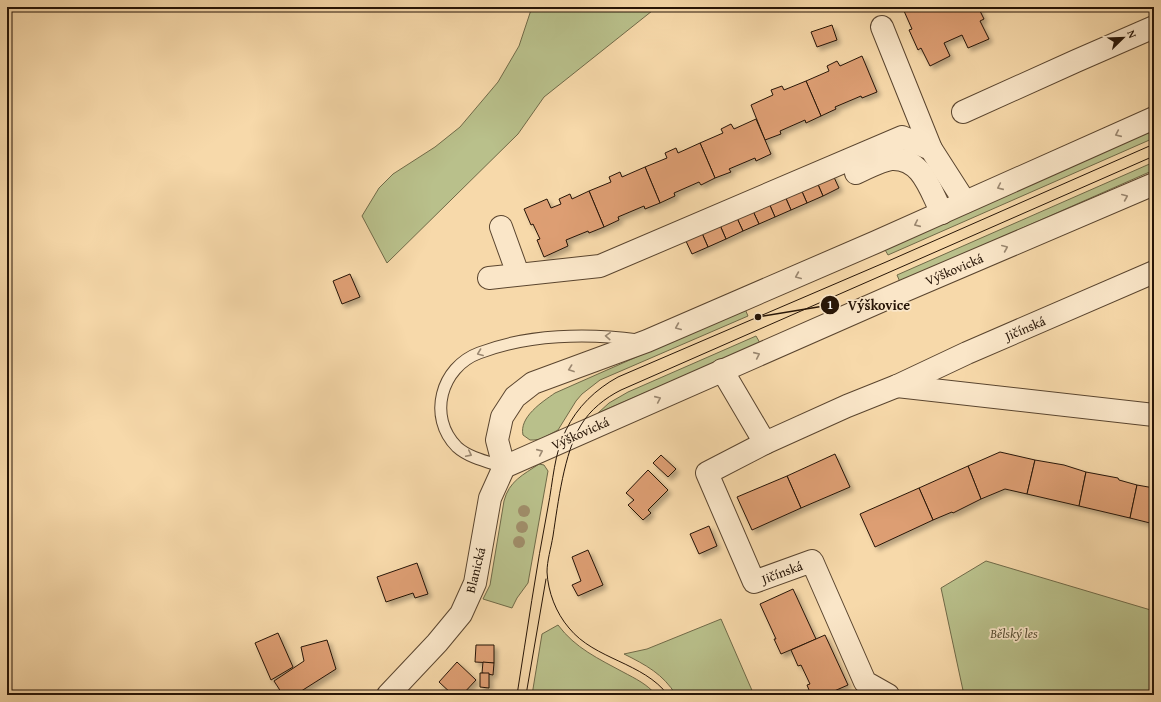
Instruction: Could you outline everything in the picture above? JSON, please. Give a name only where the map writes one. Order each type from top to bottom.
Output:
[{"type":"street","points":[[882,27],[931,149],[965,202]]},
{"type":"street","points":[[963,112],[1154,27]]},
{"type":"street","points":[[504,467],[497,440],[502,418],[515,397],[533,383],[647,341],[942,213],[1154,118]]},
{"type":"street","points":[[489,278],[518,274],[548,273],[600,266],[902,137],[931,149]]},
{"type":"street","points":[[842,178],[890,159],[909,162],[921,172],[942,213]]},
{"type":"street","name":"Výškovická","points":[[504,467],[722,370],[1154,184]]},
{"type":"street","points":[[501,227],[518,274]]},
{"type":"street","name":"Jičínská","points":[[888,695],[865,682],[812,561],[754,582],[707,473],[765,443],[847,406],[897,386],[967,353],[1154,272]]},
{"type":"street","points":[[722,370],[765,443]]},
{"type":"street","name":"Jičínská","points":[[897,386],[1154,416]]},
{"type":"street","name":"Blanická","points":[[388,695],[437,643],[461,614],[475,583],[490,498],[504,467]]},
{"type":"lane","points":[[504,467],[466,453],[457,448],[446,434],[440,412],[444,389],[452,374],[463,362],[488,350],[540,339],[576,336],[610,336],[647,341]]},
{"type":"green space","points":[[532,7],[657,7],[544,97],[518,134],[387,263],[362,216],[379,188],[393,174],[435,147],[460,127],[498,82],[519,46]]},
{"type":"green space","points":[[1154,130],[1154,138],[888,255],[884,248]]},
{"type":"green space","points":[[1154,162],[1154,170],[900,282],[897,275]]},
{"type":"green space","points":[[745,309],[748,316],[600,380],[582,394],[576,401],[558,430],[541,439],[534,440],[530,440],[523,435],[524,422],[528,416],[538,405],[555,393]]},
{"type":"green space","points":[[756,336],[760,343],[598,413],[609,403],[628,392]]},
{"type":"green space","points":[[539,464],[544,465],[548,471],[528,583],[512,608],[483,599],[490,585],[506,494],[517,479]]},
{"type":"green space","name":"Bělský les","points":[[986,561],[1154,611],[1154,695],[964,695],[941,588]]},
{"type":"green space","points":[[721,619],[754,695],[676,695],[660,676],[640,662],[624,654],[647,649]]},
{"type":"green space","points":[[558,625],[580,647],[641,682],[656,695],[532,695],[542,634]]},
{"type":"building","points":[[912,7],[978,7],[984,19],[980,21],[989,39],[968,48],[962,35],[944,43],[950,56],[930,66],[921,48],[918,50],[909,30],[912,29],[904,11]]},
{"type":"building","points":[[832,25],[837,40],[817,47],[811,32]]},
{"type":"building","points":[[862,56],[877,92],[862,98],[861,96],[835,107],[836,109],[821,116],[806,81],[829,71],[827,66],[837,61],[840,66]]},
{"type":"building","points":[[806,81],[821,116],[806,123],[805,120],[780,131],[781,134],[765,140],[751,105],[773,95],[771,90],[782,86],[784,90]]},
{"type":"building","points":[[756,119],[771,154],[756,161],[755,158],[729,169],[731,172],[715,178],[700,143],[723,133],[721,129],[731,124],[734,129]]},
{"type":"building","points":[[700,143],[715,178],[701,185],[699,182],[674,193],[675,196],[660,203],[645,167],[667,158],[665,153],[676,148],[678,153]]},
{"type":"building","points":[[645,167],[660,203],[645,209],[644,206],[618,217],[619,220],[604,227],[589,191],[611,182],[609,177],[620,172],[622,177]]},
{"type":"building","points":[[832,173],[839,188],[823,196],[816,180]]},
{"type":"building","points":[[816,180],[823,196],[807,203],[800,187]]},
{"type":"building","points":[[800,187],[807,203],[791,210],[784,194]]},
{"type":"building","points":[[589,191],[604,227],[589,233],[588,231],[566,240],[568,246],[544,257],[537,240],[540,239],[533,224],[531,225],[524,209],[547,199],[551,208],[561,204],[559,199],[570,194],[572,199]]},
{"type":"building","points":[[784,194],[791,210],[775,217],[768,201]]},
{"type":"building","points":[[768,201],[775,217],[759,224],[752,209]]},
{"type":"building","points":[[752,209],[759,224],[743,231],[736,216]]},
{"type":"building","points":[[736,216],[743,231],[726,239],[719,223]]},
{"type":"building","points":[[719,223],[726,239],[708,247],[701,231]]},
{"type":"building","points":[[701,231],[708,247],[692,254],[685,239]]},
{"type":"building","points":[[350,274],[360,297],[342,304],[333,281]]},
{"type":"building","points":[[1000,452],[1035,460],[1027,494],[1005,489],[981,499],[968,466]]},
{"type":"building","points":[[835,454],[850,487],[801,508],[787,476]]},
{"type":"building","points":[[661,455],[676,469],[668,477],[653,463]]},
{"type":"building","points":[[1035,460],[1064,465],[1086,472],[1079,506],[1027,494]]},
{"type":"building","points":[[968,466],[981,499],[953,513],[952,512],[933,520],[919,488]]},
{"type":"building","points":[[648,470],[668,490],[648,510],[651,513],[643,520],[628,505],[634,500],[626,493]]},
{"type":"building","points":[[1086,472],[1118,478],[1119,480],[1137,485],[1130,518],[1079,506]]},
{"type":"building","points":[[787,476],[801,508],[752,530],[737,497]]},
{"type":"building","points":[[1137,485],[1154,488],[1154,524],[1130,518]]},
{"type":"building","points":[[919,488],[933,520],[875,547],[860,514]]},
{"type":"building","points":[[709,526],[717,546],[699,554],[690,534]]},
{"type":"building","points":[[588,550],[603,585],[578,596],[572,585],[581,581],[572,557]]},
{"type":"building","points":[[417,563],[428,594],[415,598],[413,593],[386,602],[377,577]]},
{"type":"building","points":[[793,589],[816,639],[781,654],[760,604]]},
{"type":"building","points":[[278,633],[293,667],[271,680],[255,643]]},
{"type":"building","points":[[825,635],[848,685],[825,695],[811,695],[807,685],[810,684],[801,665],[798,666],[791,650]]},
{"type":"building","points":[[327,640],[336,669],[295,695],[283,695],[274,681],[304,661],[301,647]]},
{"type":"building","points":[[476,645],[494,645],[494,663],[475,662]]},
{"type":"building","points":[[457,662],[476,680],[462,695],[453,695],[439,682]]},
{"type":"building","points":[[483,662],[494,663],[493,675],[482,673]]},
{"type":"building","points":[[480,673],[489,673],[489,688],[480,687]]},
{"type":"tram line","points":[[517,695],[554,468],[559,448],[566,430],[581,406],[588,399],[602,387],[618,377],[886,262],[1154,144]]},
{"type":"tram line","points":[[668,695],[658,684],[646,675],[605,655],[580,639],[560,616],[551,595],[547,568],[562,479],[575,436],[593,409],[621,390],[1154,156]]},
{"type":"tram line","points":[[526,695],[546,579]]},
{"type":"place","name":"Výškovice","points":[[758,317]]}]
